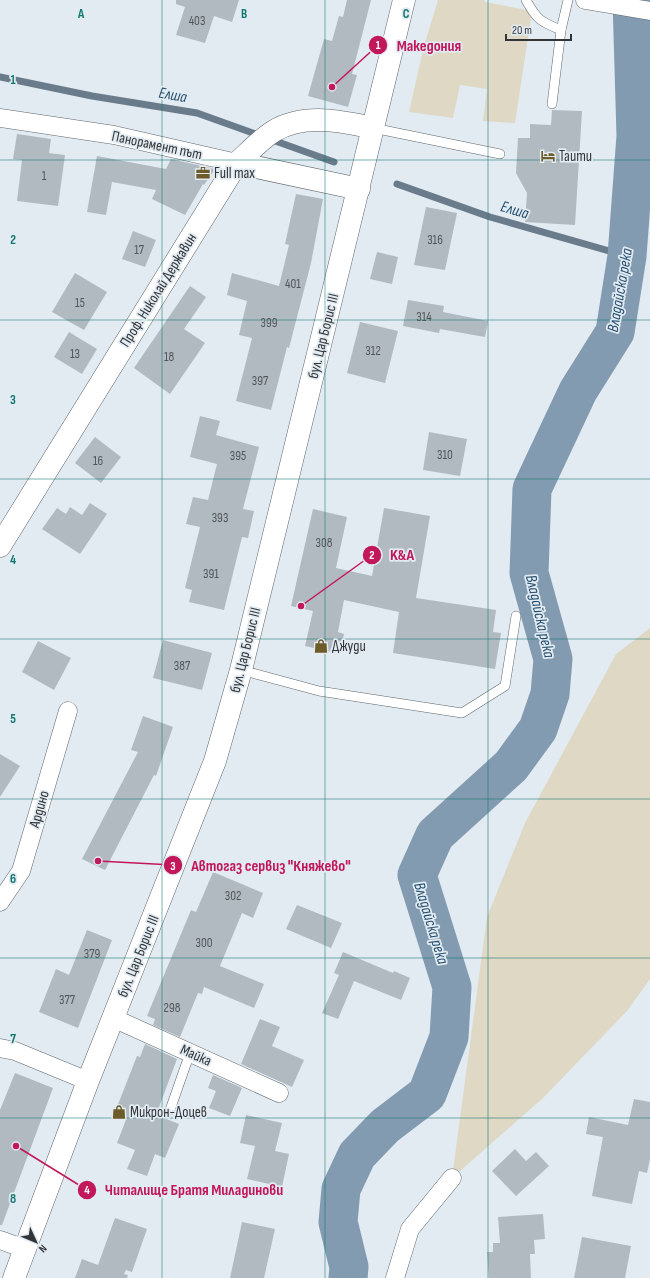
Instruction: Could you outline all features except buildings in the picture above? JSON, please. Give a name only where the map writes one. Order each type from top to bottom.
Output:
[{"type":"main road","name":"бул. Цар Борис III","points":[[14,1278],[88,1081],[215,761],[241,670],[404,0]]},
{"type":"main road","name":"Проф. Николай Державин","points":[[0,546],[237,162],[266,138],[289,124],[322,119],[373,128]]},
{"type":"main road","name":"Панорамент път","points":[[237,162],[358,189]]},
{"type":"street","points":[[590,1],[650,11]]},
{"type":"street","name":"Панорамент път","points":[[0,118],[114,135],[237,162]]},
{"type":"street","name":"Ардино","points":[[0,902],[21,871],[68,711]]},
{"type":"street","name":"Майка","points":[[113,1018],[279,1093]]},
{"type":"street","points":[[0,1048],[15,1051],[88,1081]]},
{"type":"street","points":[[395,1278],[410,1229],[452,1178]]},
{"type":"street","points":[[0,1240],[26,1249]]},
{"type":"lane","points":[[526,0],[532,11],[543,23],[561,30]]},
{"type":"lane","points":[[552,104],[561,30],[568,0]]},
{"type":"lane","points":[[373,128],[500,154]]},
{"type":"lane","points":[[241,670],[319,691],[462,713],[505,686],[516,616]]},
{"type":"lane","points":[[170,1110],[190,1053]]},
{"type":"shaded area","points":[[438,0],[484,0],[485,2],[532,11],[515,123],[483,121],[487,89],[460,85],[453,118],[409,112],[424,46]]},
{"type":"shaded area","points":[[650,628],[650,979],[627,1011],[543,1098],[452,1178],[487,917],[525,823],[616,654]]},
{"type":"waterway","name":"Владайска река","points":[[348,1278],[349,1267],[338,1222],[341,1189],[357,1155],[385,1126],[427,1094],[449,1037],[452,987],[417,875],[435,835],[511,766],[538,729],[550,694],[553,659],[529,573],[532,489],[578,391],[615,332],[627,256],[636,136],[632,0]]},
{"type":"waterway","name":"Елша","points":[[0,77],[92,96],[197,113],[334,162]]},
{"type":"waterway","name":"Елша","points":[[397,184],[490,217],[627,256]]},
{"type":"place","name":"Македония","points":[[332,87]]},
{"type":"place","name":"Таити","points":[[548,156]]},
{"type":"place","name":"Full max","points":[[203,173]]},
{"type":"place","name":"K&A","points":[[301,606]]},
{"type":"place","name":"Джуди","points":[[321,646]]},
{"type":"place","name":"Автогаз сервиз \"Княжево\"","points":[[98,861]]},
{"type":"place","name":"Микрон-Доцев","points":[[119,1112]]},
{"type":"place","name":"Читалище Братя Миладинови","points":[[16,1146]]}]
